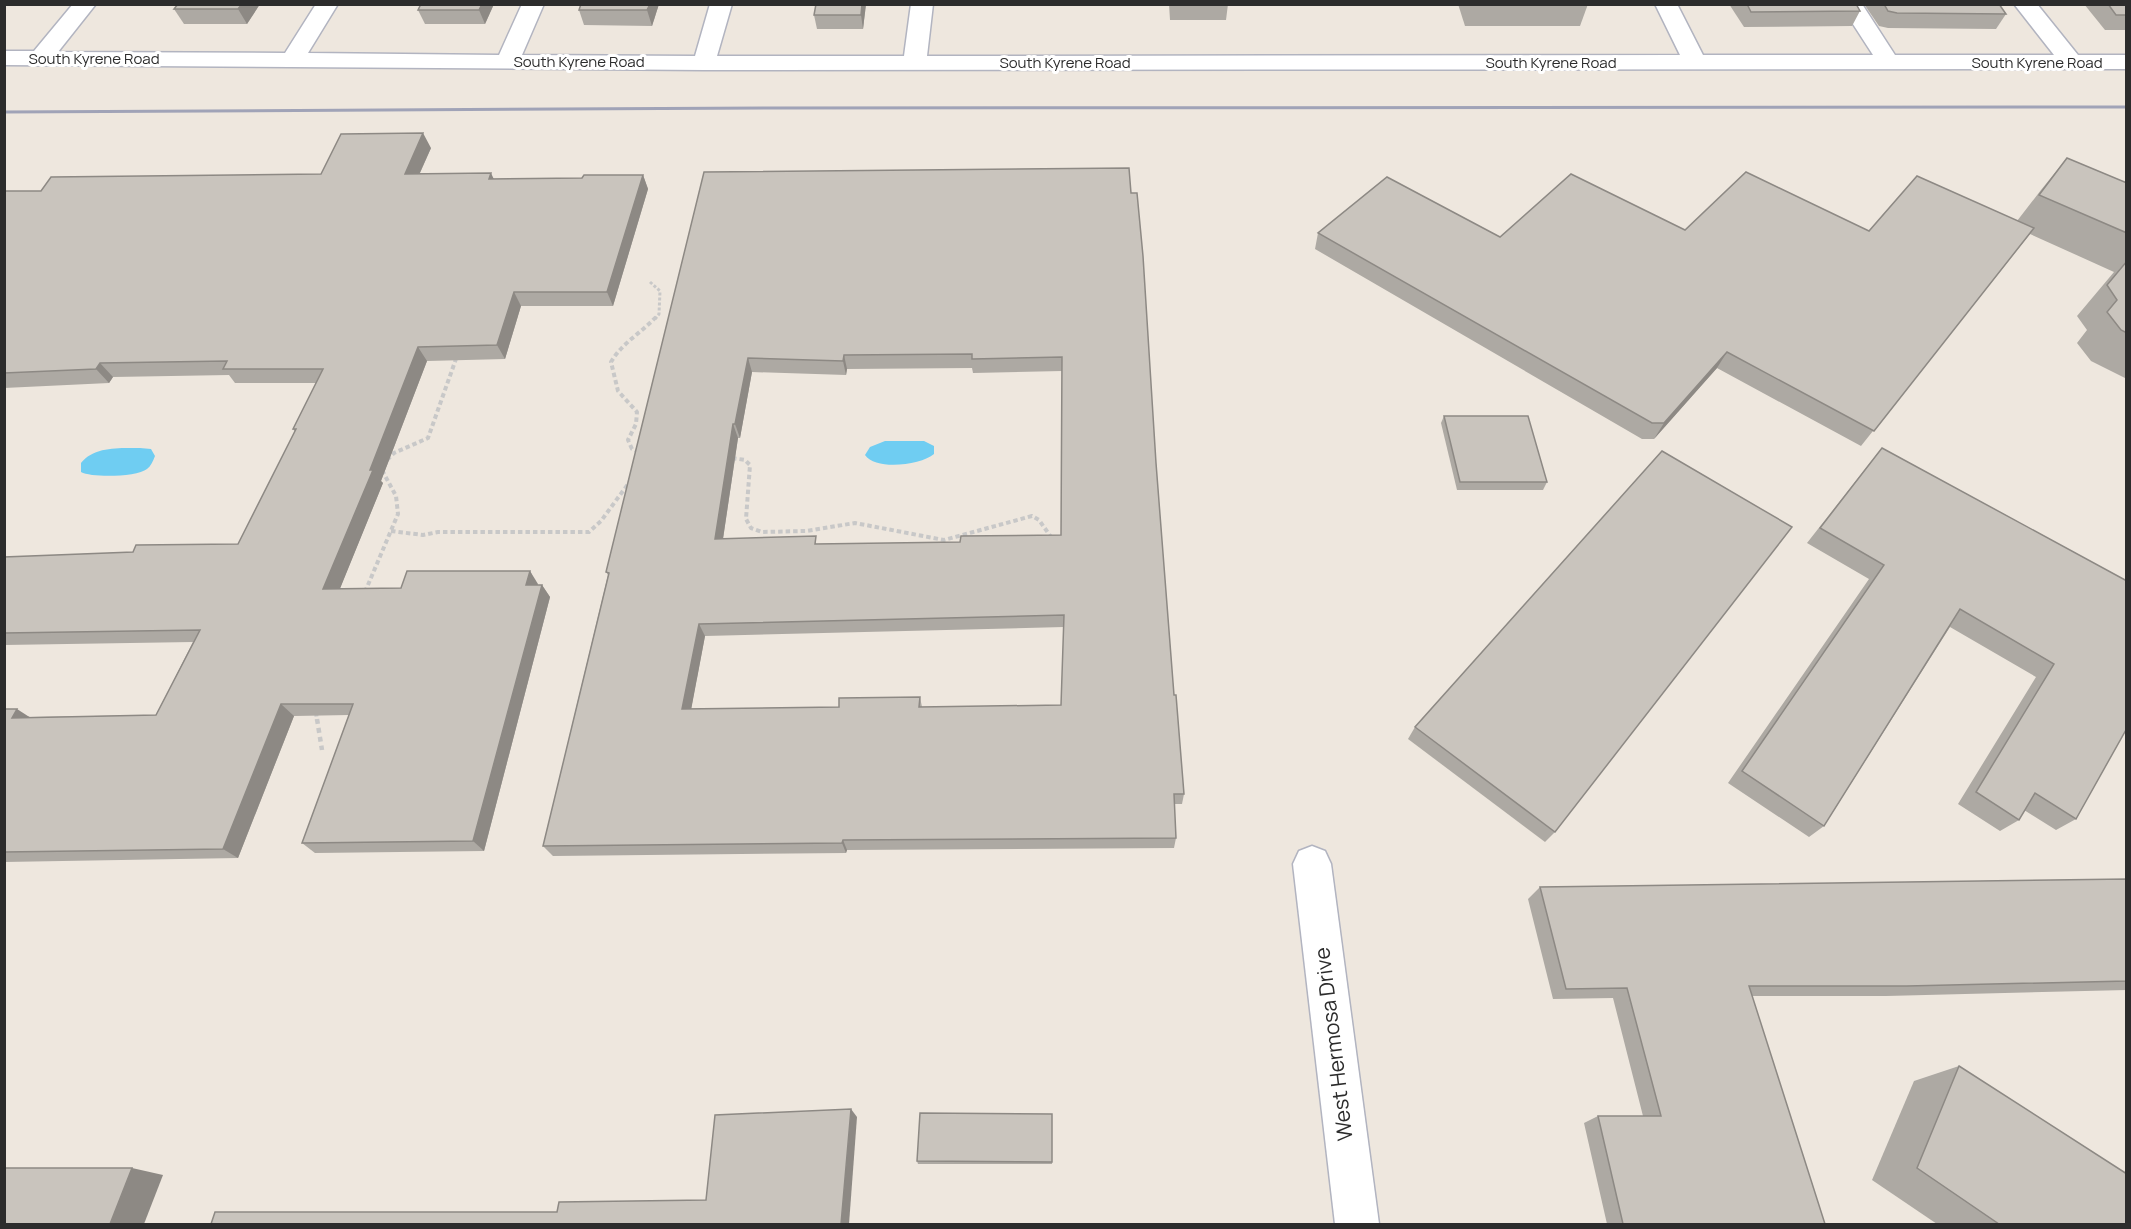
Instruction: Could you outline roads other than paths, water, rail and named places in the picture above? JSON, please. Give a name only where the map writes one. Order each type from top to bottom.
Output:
[{"type":"street","points":[[22,58],[85,4]]},
{"type":"street","points":[[292,60],[327,4]]},
{"type":"street","points":[[507,62],[533,4]]},
{"type":"street","points":[[704,63],[721,4]]},
{"type":"street","points":[[915,63],[922,4]]},
{"type":"street","points":[[1666,4],[1695,63]]},
{"type":"street","points":[[1851,4],[1889,63]]},
{"type":"street","points":[[2025,4],[2072,63]]},
{"type":"street","name":"South Kyrene Road","points":[[22,58],[704,63],[2127,62]]},
{"type":"street","name":"West Hermosa Drive","points":[[1312,864],[1357,1224]]},
{"type":"water","points":[[885,441],[924,441],[934,446],[934,454],[919,461],[899,465],[879,463],[865,455],[870,447]]},
{"type":"water","points":[[108,449],[151,449],[155,456],[150,466],[142,472],[114,476],[81,472],[81,463],[93,453]]},
{"type":"railway","points":[[4,112],[770,108],[2126,107]]}]
